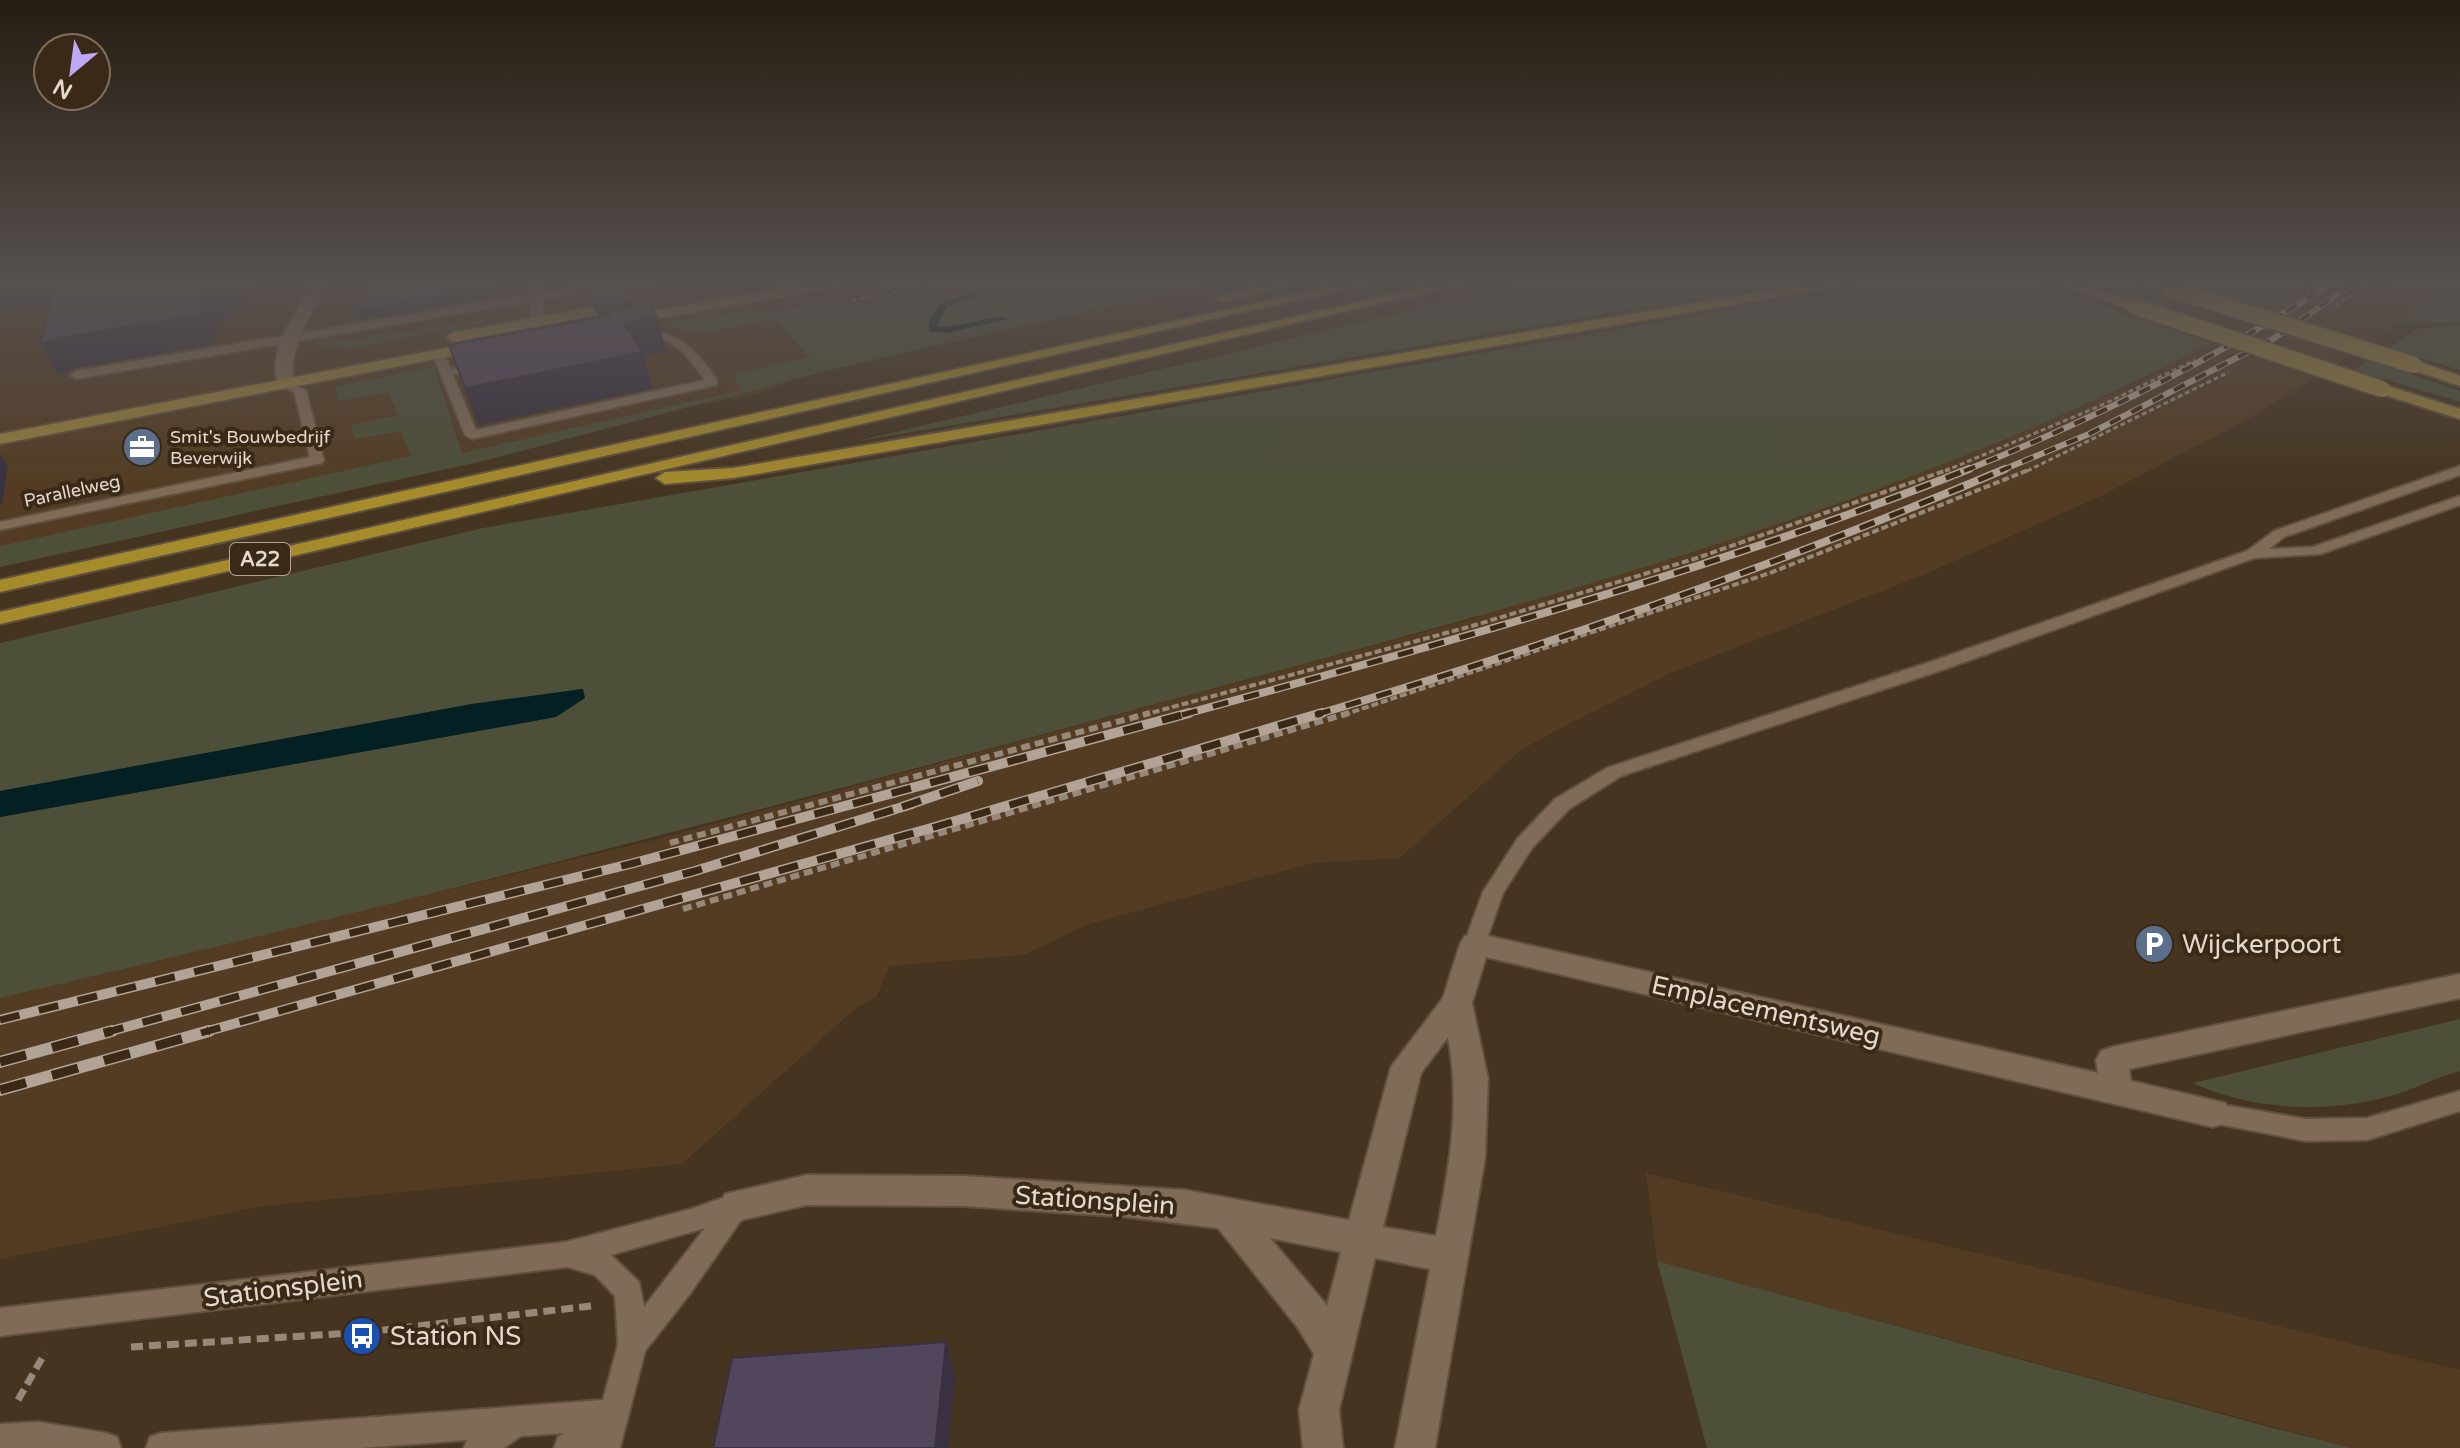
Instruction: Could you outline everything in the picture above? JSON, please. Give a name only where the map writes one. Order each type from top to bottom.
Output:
[{"type":"highway","name":"A22","points":[[400,497],[569,447],[986,352]]},
{"type":"highway","name":"A22","points":[[0,586],[1056,352]]},
{"type":"highway","name":"A22","points":[[0,618],[1162,352]]},
{"type":"highway","name":"A22","points":[[587,484],[748,470],[1436,352]]},
{"type":"main road","points":[[0,423],[289,382],[430,352]]},
{"type":"main road","points":[[0,439],[452,352]]},
{"type":"main road","points":[[2270,352],[2460,414]]},
{"type":"main road","points":[[2371,352],[2460,381]]},
{"type":"street","points":[[289,382],[290,352]]},
{"type":"street","points":[[1323,1448],[1319,1410],[1407,1067],[1457,1003],[1475,944]]},
{"type":"street","name":"Emplacementsweg","points":[[1475,944],[2213,1113]]},
{"type":"street","points":[[2116,1091],[2112,1060],[2460,986]]},
{"type":"street","points":[[1415,1448],[1468,1158],[1472,1079],[1457,1003]]},
{"type":"street","name":"Stationsplein","points":[[737,1205],[807,1190],[963,1191],[1142,1202],[1227,1213],[1451,1256]]},
{"type":"street","points":[[1227,1213],[1311,1315],[1333,1349]]},
{"type":"lane","points":[[76,375],[212,352]]},
{"type":"lane","points":[[439,355],[472,435],[713,382],[687,352]]},
{"type":"lane","points":[[446,373],[491,364]]},
{"type":"lane","name":"Parallelweg","points":[[0,526],[317,460],[289,382]]},
{"type":"lane","points":[[2252,554],[2279,534],[2460,470]]},
{"type":"lane","points":[[1475,944],[1493,892],[1525,843],[1562,804],[1614,772],[1939,665],[2252,554],[2315,551],[2460,500]]},
{"type":"lane","name":"Emplacementsweg","points":[[2213,1113],[2306,1130],[2367,1129],[2460,1101]]},
{"type":"lane","points":[[632,1344],[679,1286],[737,1205]]},
{"type":"lane","name":"Stationsplein","points":[[0,1322],[566,1255],[691,1221],[737,1205]]},
{"type":"lane","name":"Stationsplein","points":[[566,1255],[603,1265],[629,1291],[630,1301]]},
{"type":"lane","points":[[605,1448],[632,1344],[630,1301]]},
{"type":"lane","points":[[161,1448],[309,1443],[416,1430],[613,1414]]},
{"type":"lane","points":[[569,1448],[613,1414]]},
{"type":"lane","points":[[479,1448],[512,1424]]},
{"type":"lane","points":[[390,1448],[416,1430]]},
{"type":"lane","points":[[0,1439],[39,1437],[106,1448]]},
{"type":"path","points":[[670,843],[1442,634],[1694,559],[1834,512],[2012,444],[2200,357]]},
{"type":"path","points":[[683,909],[1336,719],[1705,596],[1884,529],[2024,471],[2235,369]]},
{"type":"path","points":[[121,1348],[366,1332],[630,1301]]},
{"type":"path","points":[[15,1405],[45,1353],[60,1352]]},
{"type":"shaded area","points":[[0,352],[802,352],[819,369],[763,392],[0,550]]},
{"type":"shaded area","points":[[2196,352],[2358,352],[2250,418],[2101,496],[1923,575],[1668,674],[1572,722],[1521,750],[1399,858],[1312,863],[1086,925],[1024,955],[889,966],[877,996],[856,1008],[682,1164],[264,1206],[0,1259],[0,998],[654,840],[1464,621],[1975,452],[2137,382]]},
{"type":"shaded area","points":[[1646,1173],[2460,1370],[2460,1448],[2352,1448],[1657,1261]]},
{"type":"green space","points":[[803,352],[910,352],[479,462],[0,567],[0,546],[411,456],[401,431],[355,439],[351,425],[399,415],[387,393],[338,401],[336,386],[434,367],[462,453],[742,390],[733,374],[809,358]]},
{"type":"green space","points":[[1236,352],[1386,352],[853,442]]},
{"type":"green space","points":[[1489,352],[2194,352],[2089,403],[1964,456],[1836,504],[1576,588],[740,815],[0,998],[0,817],[544,719],[582,689],[472,704],[0,791],[0,643],[483,528]]},
{"type":"green space","points":[[2401,352],[2460,352],[2460,370]]},
{"type":"green space","points":[[2368,360],[2460,391],[2460,402],[2355,370]]},
{"type":"green space","points":[[2460,1019],[2460,1071],[2383,1098],[2335,1106],[2286,1106],[2238,1099],[2193,1083]]},
{"type":"green space","points":[[1657,1261],[2273,1428],[2352,1448],[1707,1448]]},
{"type":"water","points":[[583,689],[585,698],[556,717],[0,817],[0,791],[472,704]]},
{"type":"building","points":[[451,352],[642,352],[465,388]]},
{"type":"building","points":[[946,1342],[935,1448],[713,1448],[732,1358]]},
{"type":"railway","points":[[1966,470],[2059,431],[2218,352]]},
{"type":"railway","points":[[2000,471],[2089,434],[2249,352]]},
{"type":"railway","points":[[1315,715],[1490,661],[1663,602],[1835,538],[2005,469]]},
{"type":"railway","points":[[1182,715],[1578,603],[1775,540],[1966,470]]},
{"type":"railway","points":[[0,1020],[634,863],[1189,713]]},
{"type":"railway","points":[[201,1033],[935,827],[1322,713]]},
{"type":"railway","points":[[902,807],[978,781]]},
{"type":"railway","points":[[104,1033],[695,871],[912,804]]},
{"type":"railway","points":[[0,1062],[112,1031]]},
{"type":"railway","points":[[0,1090],[209,1031]]},
{"type":"place","name":"Smit's Bouwbedrijf Beverwijk","points":[[142,447]]},
{"type":"place","name":"Wijckerpoort","points":[[2154,944]]},
{"type":"place","name":"Station NS","points":[[362,1336]]}]
